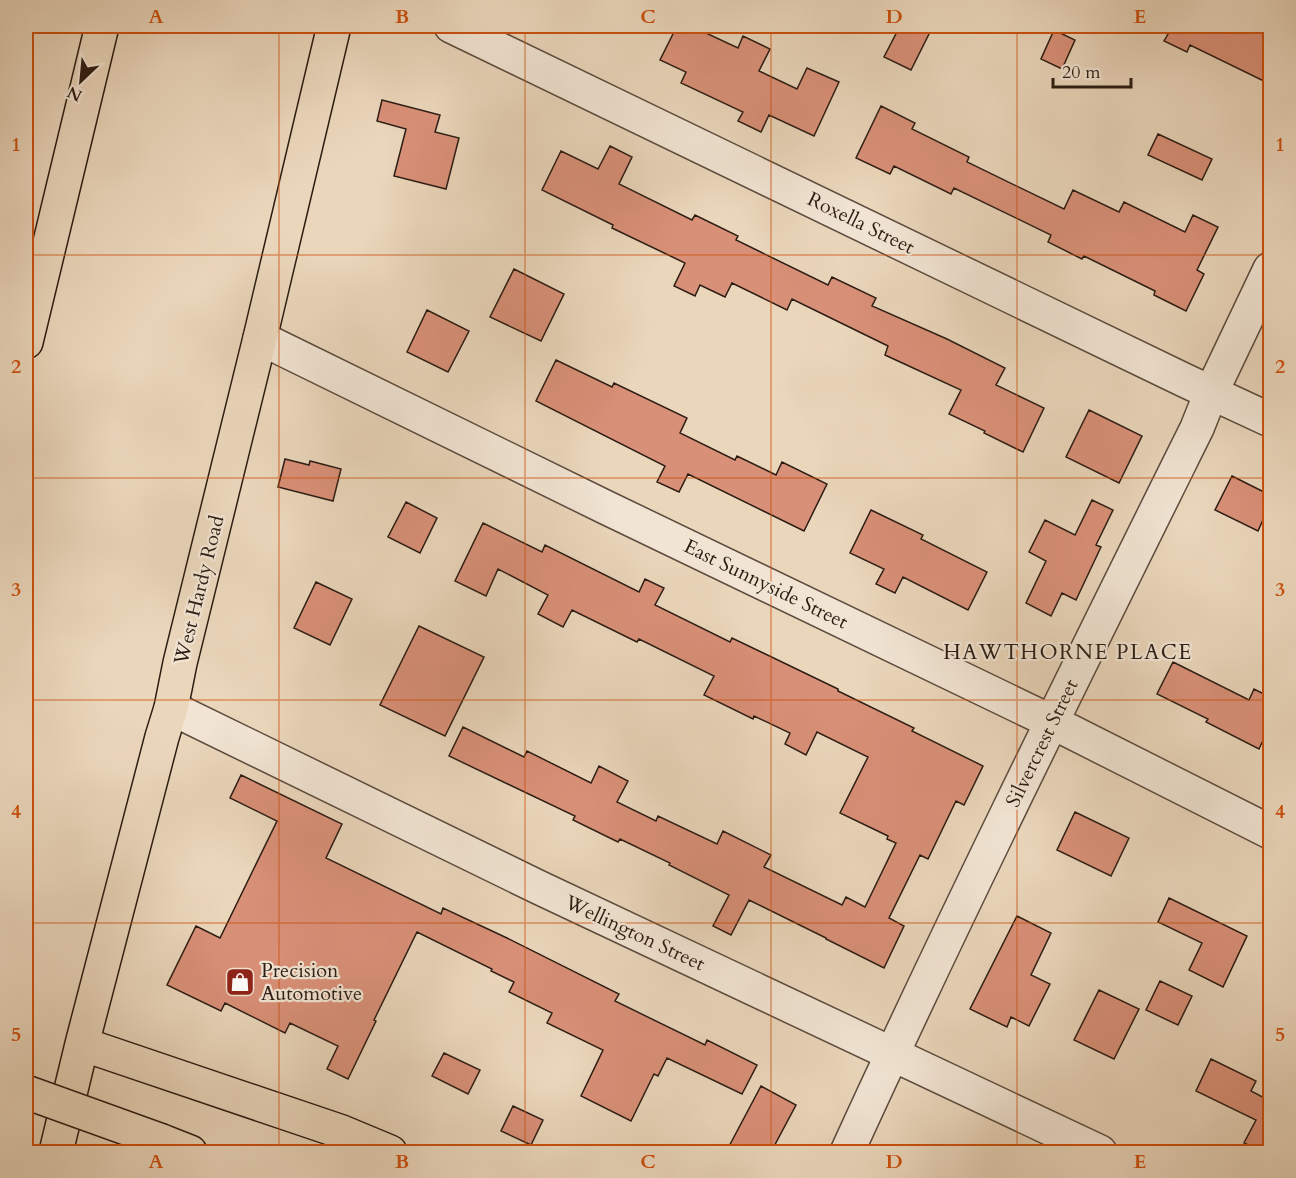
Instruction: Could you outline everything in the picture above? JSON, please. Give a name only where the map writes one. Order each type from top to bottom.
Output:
[{"type":"main road","points":[[26,342],[102,26]]},
{"type":"main road","name":"West Hardy Road","points":[[56,1152],[82,1044],[171,708],[334,26]]},
{"type":"main road","points":[[82,1044],[342,1132],[390,1152]]},
{"type":"main road","points":[[26,1092],[176,1147]]},
{"type":"street","name":"Roxella Street","points":[[451,26],[1270,420]]},
{"type":"street","name":"Silvercrest Street","points":[[847,1152],[1052,722],[1197,428],[1211,393],[1270,269]]},
{"type":"street","name":"East Sunnyside Street","points":[[260,338],[1052,722],[1270,832]]},
{"type":"street","name":"Wellington Street","points":[[171,708],[538,887],[1100,1152]]},
{"type":"building","points":[[677,26],[691,26],[738,48],[743,36],[770,49],[759,71],[797,89],[807,68],[839,82],[814,136],[769,115],[761,132],[738,121],[743,112],[681,83],[686,72],[660,60]]},
{"type":"building","points":[[900,26],[933,26],[911,70],[884,57]]},
{"type":"building","points":[[1151,26],[1270,26],[1270,84],[1190,45],[1187,52],[1164,41],[1168,34]]},
{"type":"building","points":[[1054,30],[1075,40],[1062,69],[1041,59]]},
{"type":"building","points":[[382,100],[440,115],[435,132],[459,138],[446,189],[394,176],[406,129],[377,121]]},
{"type":"building","points":[[881,106],[915,123],[912,129],[969,157],[967,162],[1064,209],[1073,190],[1119,212],[1124,202],[1185,232],[1193,215],[1218,227],[1197,270],[1204,274],[1186,311],[1154,295],[1155,291],[1084,256],[1082,259],[1048,242],[1051,235],[954,188],[951,194],[894,166],[890,174],[856,158]]},
{"type":"building","points":[[1158,134],[1212,159],[1202,180],[1148,155]]},
{"type":"building","points":[[610,146],[632,157],[619,184],[692,220],[695,215],[738,236],[736,240],[828,285],[832,277],[876,298],[872,306],[1005,368],[996,385],[1044,408],[1023,452],[949,414],[961,390],[885,355],[888,346],[792,299],[787,310],[732,283],[725,297],[700,285],[695,296],[674,286],[685,263],[612,228],[613,225],[542,190],[561,151],[598,169]]},
{"type":"building","points":[[514,269],[564,294],[541,341],[490,317]]},
{"type":"building","points":[[427,310],[469,331],[448,372],[407,352]]},
{"type":"building","points":[[556,360],[612,387],[614,383],[687,418],[680,433],[735,460],[737,456],[776,475],[782,462],[827,484],[804,531],[688,474],[679,492],[657,482],[665,466],[536,401]]},
{"type":"building","points":[[1089,410],[1142,436],[1119,483],[1066,457]]},
{"type":"building","points":[[285,459],[309,465],[310,461],[341,469],[333,501],[278,487]]},
{"type":"building","points":[[1232,476],[1270,495],[1270,504],[1258,531],[1215,510]]},
{"type":"building","points":[[1092,500],[1113,510],[1096,545],[1101,547],[1076,600],[1062,593],[1051,616],[1026,603],[1046,561],[1029,552],[1045,520],[1075,535]]},
{"type":"building","points":[[406,502],[437,518],[420,553],[388,537]]},
{"type":"building","points":[[871,510],[923,535],[921,539],[987,572],[968,610],[903,577],[895,593],[876,584],[884,569],[850,553]]},
{"type":"building","points":[[483,523],[542,552],[545,545],[639,592],[645,579],[664,588],[655,605],[730,642],[732,638],[838,689],[914,728],[912,731],[983,766],[964,805],[956,801],[928,859],[920,855],[889,918],[904,926],[884,968],[749,900],[731,935],[713,926],[729,895],[669,865],[670,863],[620,839],[618,842],[573,820],[575,816],[449,756],[463,727],[524,757],[527,751],[591,783],[599,766],[628,781],[617,802],[656,821],[658,816],[717,844],[723,831],[771,855],[764,867],[842,905],[846,897],[865,907],[896,843],[887,839],[888,836],[840,813],[868,757],[817,732],[806,755],[785,744],[790,733],[754,716],[753,719],[704,695],[714,676],[639,639],[637,642],[572,610],[563,627],[538,614],[548,595],[498,569],[486,596],[455,581]]},
{"type":"building","points":[[316,582],[352,599],[330,645],[294,628]]},
{"type":"building","points":[[419,626],[484,657],[445,736],[380,705]]},
{"type":"building","points":[[1173,662],[1249,700],[1254,689],[1270,697],[1270,725],[1259,749],[1206,722],[1208,719],[1157,694]]},
{"type":"building","points":[[241,775],[342,824],[326,858],[441,914],[443,908],[507,938],[619,994],[615,1001],[705,1045],[707,1040],[757,1065],[742,1094],[667,1058],[658,1076],[654,1074],[631,1121],[581,1096],[603,1050],[547,1023],[552,1013],[509,992],[514,982],[417,932],[348,1079],[327,1069],[338,1046],[290,1023],[285,1033],[225,1003],[221,1011],[167,985],[196,926],[220,938],[277,821],[230,798]]},
{"type":"building","points":[[1075,812],[1129,838],[1111,876],[1057,850]]},
{"type":"building","points":[[1169,898],[1247,936],[1223,987],[1189,970],[1202,943],[1158,922]]},
{"type":"building","points":[[1017,916],[1051,933],[1031,975],[1050,984],[1029,1026],[1011,1017],[1007,1027],[970,1009]]},
{"type":"building","points":[[1160,981],[1192,996],[1178,1025],[1146,1010]]},
{"type":"building","points":[[1099,990],[1139,1009],[1114,1059],[1074,1040]]},
{"type":"building","points":[[444,1053],[480,1070],[468,1094],[432,1076]]},
{"type":"building","points":[[1211,1059],[1256,1081],[1251,1091],[1266,1099],[1270,1089],[1270,1152],[1264,1152],[1244,1143],[1256,1120],[1196,1091]]},
{"type":"building","points":[[761,1086],[796,1105],[771,1152],[726,1152]]},
{"type":"building","points":[[513,1106],[543,1120],[531,1145],[501,1131]]},
{"type":"place","name":"Precision Automotive","points":[[240,982]]},
{"type":"district","name":"HAWTHORNE PLACE","points":[[1068,652]]}]
